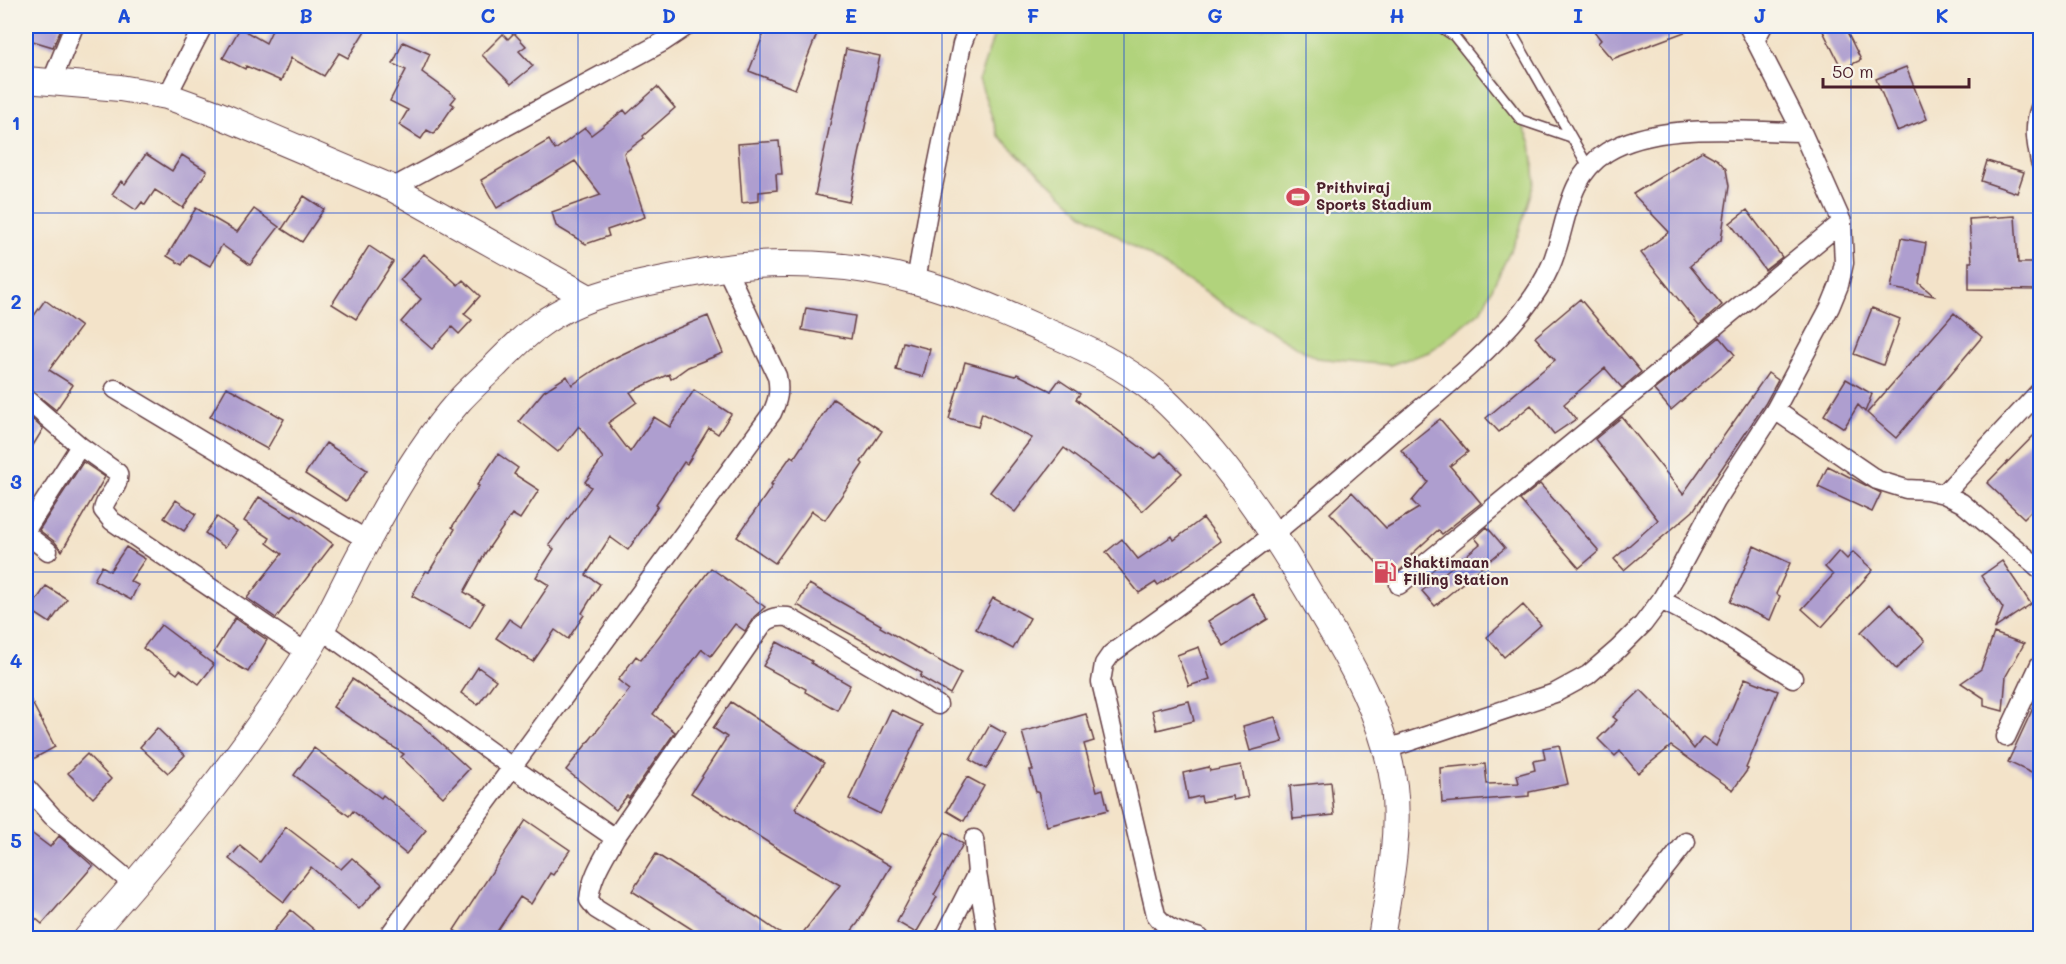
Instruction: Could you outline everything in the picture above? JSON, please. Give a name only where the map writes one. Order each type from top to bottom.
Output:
[{"type":"street","points":[[51,83],[74,26]]},
{"type":"street","points":[[167,96],[203,26]]},
{"type":"street","points":[[392,188],[663,42],[687,26]]},
{"type":"street","points":[[916,281],[959,56],[969,26]]},
{"type":"street","points":[[1387,748],[1556,693],[1588,675],[1618,649],[1661,600],[1680,570],[1716,501],[1775,410],[1830,307],[1839,285],[1844,263],[1842,222],[1802,132],[1748,26]]},
{"type":"street","points":[[26,80],[120,88],[167,96],[297,147],[392,188],[589,298]]},
{"type":"street","points":[[2040,108],[2035,124],[2035,138],[2040,162]]},
{"type":"street","points":[[1200,939],[1172,930],[1162,924],[1156,915],[1104,697],[1101,682],[1104,664],[1112,654],[1274,533],[1446,387],[1506,331],[1524,310],[1546,274],[1558,244],[1572,193],[1589,168],[1606,153],[1626,143],[1660,134],[1685,131],[1802,132]]},
{"type":"street","points":[[1399,585],[1842,222]]},
{"type":"street","points":[[87,939],[235,761],[322,630],[367,540],[410,467],[457,403],[509,351],[542,322],[589,298],[650,282],[726,268],[769,264],[814,265],[871,271],[916,281],[979,302],[1077,344],[1134,376],[1157,394],[1203,442],[1274,533],[1333,633],[1372,711],[1387,748],[1394,790],[1394,841],[1381,939]]},
{"type":"street","points":[[387,939],[772,413],[780,388],[777,376],[726,268]]},
{"type":"street","points":[[115,389],[367,540]]},
{"type":"street","points":[[1944,494],[2040,391]]},
{"type":"street","points":[[26,399],[80,446],[118,473],[118,483],[104,504],[103,510],[112,521],[308,653]]},
{"type":"street","points":[[1775,410],[1877,480],[1906,489],[1944,494],[1962,502],[2040,569]]},
{"type":"street","points":[[48,551],[26,532],[80,446]]},
{"type":"street","points":[[1661,600],[1709,626],[1793,678]]},
{"type":"street","points":[[643,939],[596,909],[589,900],[595,874],[615,838],[769,618],[788,617],[938,705]]},
{"type":"street","points":[[322,630],[513,768],[615,838]]},
{"type":"street","points":[[2006,737],[2040,664]]},
{"type":"street","points":[[26,787],[52,816],[134,885]]},
{"type":"street","points":[[974,839],[988,939]]},
{"type":"street","points":[[1610,939],[1686,842]]},
{"type":"street","points":[[944,939],[977,873]]},
{"type":"lane","points":[[1439,26],[1454,36],[1521,120],[1571,137]]},
{"type":"lane","points":[[1508,26],[1589,168]]},
{"type":"lane","points":[[1758,44],[1768,26]]},
{"type":"green space","name":"Prithviraj Sports Stadium","points":[[997,26],[1435,26],[1468,45],[1514,108],[1531,143],[1535,180],[1518,235],[1481,311],[1429,352],[1390,365],[1316,358],[1235,311],[1083,214],[998,135],[979,79]]},
{"type":"building","points":[[26,26],[62,26],[53,47],[26,39]]},
{"type":"building","points":[[274,26],[368,26],[348,58],[339,53],[324,76],[291,58],[281,81],[246,66],[245,69],[223,58],[240,28],[266,43]]},
{"type":"building","points":[[767,26],[820,26],[795,89],[749,71]]},
{"type":"building","points":[[1590,26],[1698,27],[1612,59],[1598,43],[1601,40]]},
{"type":"building","points":[[1834,26],[1844,26],[1861,60],[1842,69],[1823,31]]},
{"type":"building","points":[[514,33],[526,46],[519,51],[533,66],[511,84],[482,55],[503,34],[508,39]]},
{"type":"building","points":[[403,42],[430,54],[422,72],[456,97],[451,103],[454,105],[434,134],[427,130],[421,139],[399,125],[408,110],[390,101],[406,70],[393,64]]},
{"type":"building","points":[[846,49],[880,56],[849,202],[815,195]]},
{"type":"building","points":[[1906,67],[1927,119],[1897,131],[1876,79]]},
{"type":"building","points":[[657,87],[675,108],[643,136],[644,138],[624,153],[645,217],[607,230],[609,236],[586,244],[556,226],[552,212],[601,195],[575,161],[497,208],[481,180],[549,140],[555,150],[585,128],[591,135],[624,110],[627,114]]},
{"type":"building","points":[[779,141],[782,174],[776,174],[777,190],[759,192],[759,201],[742,203],[738,144]]},
{"type":"building","points":[[1702,151],[1718,160],[1726,169],[1729,186],[1721,240],[1690,266],[1722,305],[1699,325],[1641,253],[1669,232],[1633,194]]},
{"type":"building","points":[[146,154],[172,171],[182,155],[207,171],[183,208],[155,190],[145,205],[142,202],[136,210],[112,194],[121,181],[125,184]]},
{"type":"building","points":[[1987,161],[2024,172],[2017,193],[1981,181]]},
{"type":"building","points":[[304,196],[324,209],[302,242],[282,229]]},
{"type":"building","points":[[196,208],[237,232],[254,209],[279,227],[250,265],[222,245],[210,266],[189,254],[182,265],[167,256]]},
{"type":"building","points":[[1747,210],[1782,257],[1765,270],[1730,223]]},
{"type":"building","points":[[2015,216],[2018,263],[2040,263],[2040,290],[1969,289],[1969,262],[1972,262],[1969,219]]},
{"type":"building","points":[[1901,238],[1926,243],[1919,283],[1934,296],[1891,288]]},
{"type":"building","points":[[369,246],[393,262],[356,319],[332,304]]},
{"type":"building","points":[[424,254],[458,285],[463,280],[480,296],[464,314],[472,320],[459,334],[452,327],[432,349],[401,322],[421,299],[400,280]]},
{"type":"building","points":[[1580,299],[1641,372],[1622,388],[1605,368],[1564,404],[1576,419],[1554,434],[1531,405],[1499,432],[1486,418],[1555,360],[1535,337]]},
{"type":"building","points":[[45,300],[81,327],[49,370],[73,385],[56,410],[26,386],[26,327]]},
{"type":"building","points":[[806,308],[855,316],[851,339],[802,330]]},
{"type":"building","points":[[1872,308],[1900,319],[1883,365],[1854,354]]},
{"type":"building","points":[[1954,313],[1982,337],[1896,438],[1867,413]]},
{"type":"building","points":[[708,316],[723,353],[688,367],[671,379],[669,374],[630,392],[637,402],[608,423],[630,452],[654,417],[670,427],[694,390],[731,414],[718,434],[709,428],[687,464],[684,462],[656,504],[658,506],[628,550],[610,537],[586,575],[600,584],[582,613],[584,615],[568,639],[555,630],[533,662],[496,638],[509,619],[521,627],[549,585],[536,577],[554,549],[549,545],[591,487],[585,482],[603,458],[579,426],[558,452],[519,421],[544,391],[567,376],[572,385],[608,361],[656,337]]},
{"type":"building","points":[[1720,337],[1735,355],[1671,410],[1654,390]]},
{"type":"building","points":[[903,342],[930,349],[923,377],[896,370]]},
{"type":"building","points":[[965,362],[1016,376],[1017,374],[1051,391],[1059,380],[1080,394],[1076,399],[1155,458],[1161,452],[1182,473],[1142,511],[1124,493],[1064,448],[1015,512],[990,492],[1032,438],[982,413],[978,427],[949,419]]},
{"type":"building","points":[[1768,373],[1778,380],[1765,404],[1693,511],[1624,570],[1614,559],[1658,520],[1595,439],[1622,417],[1683,494]]},
{"type":"building","points":[[1846,379],[1872,394],[1865,412],[1858,405],[1844,428],[1824,415]]},
{"type":"building","points":[[227,387],[284,419],[267,449],[210,417]]},
{"type":"building","points":[[833,399],[882,431],[825,520],[812,511],[775,563],[737,537],[773,485],[771,484],[791,456],[794,458]]},
{"type":"building","points":[[32,419],[43,429],[26,457],[26,429]]},
{"type":"building","points":[[1440,419],[1468,452],[1450,466],[1481,503],[1442,534],[1438,530],[1411,555],[1414,558],[1391,578],[1330,513],[1352,492],[1386,528],[1419,508],[1412,501],[1428,482],[1401,450]]},
{"type":"building","points":[[2040,429],[2040,502],[2024,518],[1987,483]]},
{"type":"building","points":[[326,443],[367,470],[346,501],[305,474]]},
{"type":"building","points":[[498,454],[518,468],[514,474],[539,490],[520,519],[512,514],[486,552],[464,592],[484,604],[470,628],[412,596],[426,571],[429,572],[455,529],[452,527]]},
{"type":"building","points":[[83,462],[105,477],[62,551],[55,542],[39,530]]},
{"type":"building","points":[[1828,466],[1881,493],[1872,512],[1818,487]]},
{"type":"building","points":[[1540,484],[1599,551],[1579,568],[1520,500]]},
{"type":"building","points":[[259,497],[292,517],[294,515],[333,544],[276,618],[247,598],[282,554],[267,543],[270,538],[244,521]]},
{"type":"building","points":[[176,500],[196,514],[184,531],[164,518]]},
{"type":"building","points":[[217,517],[237,531],[225,547],[205,533]]},
{"type":"building","points":[[1203,518],[1221,541],[1158,585],[1156,582],[1139,593],[1106,552],[1122,539],[1138,559],[1172,536],[1174,540]]},
{"type":"building","points":[[1487,527],[1505,548],[1435,606],[1422,591],[1480,544],[1475,538]]},
{"type":"building","points":[[1754,546],[1790,563],[1776,594],[1780,596],[1770,620],[1730,602]]},
{"type":"building","points":[[126,547],[145,559],[130,581],[138,585],[131,600],[94,580],[102,566],[110,571]]},
{"type":"building","points":[[1839,551],[1847,559],[1853,552],[1873,570],[1822,627],[1802,609],[1833,575],[1825,567]]},
{"type":"building","points":[[2002,561],[2031,604],[1995,628],[2003,608],[1981,576]]},
{"type":"building","points":[[711,568],[765,607],[754,617],[745,631],[735,624],[711,656],[702,649],[653,714],[675,732],[629,798],[627,796],[616,810],[566,770],[630,689],[618,680],[636,656],[641,660]]},
{"type":"building","points":[[809,584],[961,673],[950,694],[920,677],[922,673],[797,605]]},
{"type":"building","points":[[46,586],[67,599],[50,623],[30,610]]},
{"type":"building","points":[[1252,593],[1268,619],[1224,646],[1208,621]]},
{"type":"building","points":[[993,598],[1030,618],[1013,649],[976,629]]},
{"type":"building","points":[[1890,604],[1925,641],[1896,669],[1861,632]]},
{"type":"building","points":[[1523,605],[1541,625],[1504,657],[1487,637]]},
{"type":"building","points":[[235,618],[267,640],[248,672],[214,652]]},
{"type":"building","points":[[161,625],[214,665],[199,684],[180,670],[177,674],[143,648]]},
{"type":"building","points":[[1994,633],[2024,644],[2006,676],[2003,711],[1984,706],[1984,698],[1961,683],[1981,669]]},
{"type":"building","points":[[777,642],[850,685],[837,710],[805,692],[806,689],[763,666]]},
{"type":"building","points":[[1199,647],[1210,679],[1189,686],[1177,655]]},
{"type":"building","points":[[478,667],[496,680],[478,705],[461,693]]},
{"type":"building","points":[[1745,678],[1778,691],[1746,768],[1748,769],[1733,790],[1671,746],[1638,773],[1620,751],[1615,756],[1598,739],[1617,720],[1613,717],[1641,690],[1671,720],[1694,749],[1703,737],[1716,746]]},
{"type":"building","points":[[352,679],[420,724],[469,769],[443,797],[401,757],[404,754],[333,707]]},
{"type":"building","points":[[26,691],[55,747],[26,763]]},
{"type":"building","points":[[2040,693],[2040,777],[2008,762]]},
{"type":"building","points":[[1189,701],[1194,721],[1157,730],[1152,710]]},
{"type":"building","points":[[731,702],[824,763],[795,808],[797,811],[891,866],[858,923],[845,939],[798,939],[840,885],[691,793],[727,737],[713,728]]},
{"type":"building","points":[[891,710],[923,725],[880,814],[849,799]]},
{"type":"building","points":[[1086,714],[1094,741],[1084,744],[1097,791],[1103,789],[1108,810],[1047,826],[1030,770],[1033,770],[1022,732]]},
{"type":"building","points":[[1275,717],[1283,742],[1250,751],[1243,726]]},
{"type":"building","points":[[990,725],[1006,734],[986,769],[970,760]]},
{"type":"building","points":[[157,728],[185,755],[168,773],[140,747]]},
{"type":"building","points":[[1559,745],[1568,784],[1529,792],[1529,796],[1442,803],[1440,768],[1485,764],[1487,784],[1519,783],[1517,775],[1535,770],[1533,761],[1545,759],[1543,748]]},
{"type":"building","points":[[314,748],[381,798],[383,795],[426,830],[406,854],[353,811],[349,816],[294,775]]},
{"type":"building","points":[[87,754],[111,779],[93,798],[68,773]]},
{"type":"building","points":[[1241,765],[1248,797],[1233,800],[1232,796],[1202,802],[1201,796],[1188,799],[1183,773],[1209,767],[1210,771]]},
{"type":"building","points":[[967,777],[984,786],[964,821],[947,811]]},
{"type":"building","points":[[1331,782],[1334,815],[1293,819],[1290,786]]},
{"type":"building","points":[[526,820],[570,850],[553,875],[550,873],[531,904],[520,897],[492,939],[467,939],[454,930]]},
{"type":"building","points":[[286,827],[341,869],[352,858],[382,884],[359,909],[311,867],[284,902],[229,859],[240,846],[260,862]]},
{"type":"building","points":[[26,829],[50,847],[59,836],[93,866],[42,924],[26,910]]},
{"type":"building","points":[[945,832],[963,844],[934,895],[937,897],[916,933],[897,922]]},
{"type":"building","points":[[656,854],[788,939],[707,939],[632,891]]},
{"type":"building","points":[[291,910],[325,939],[267,939]]},
{"type":"place","name":"Prithviraj Sports Stadium","points":[[1298,197]]},
{"type":"place","name":"Shaktimaan Filling Station","points":[[1385,572]]}]
